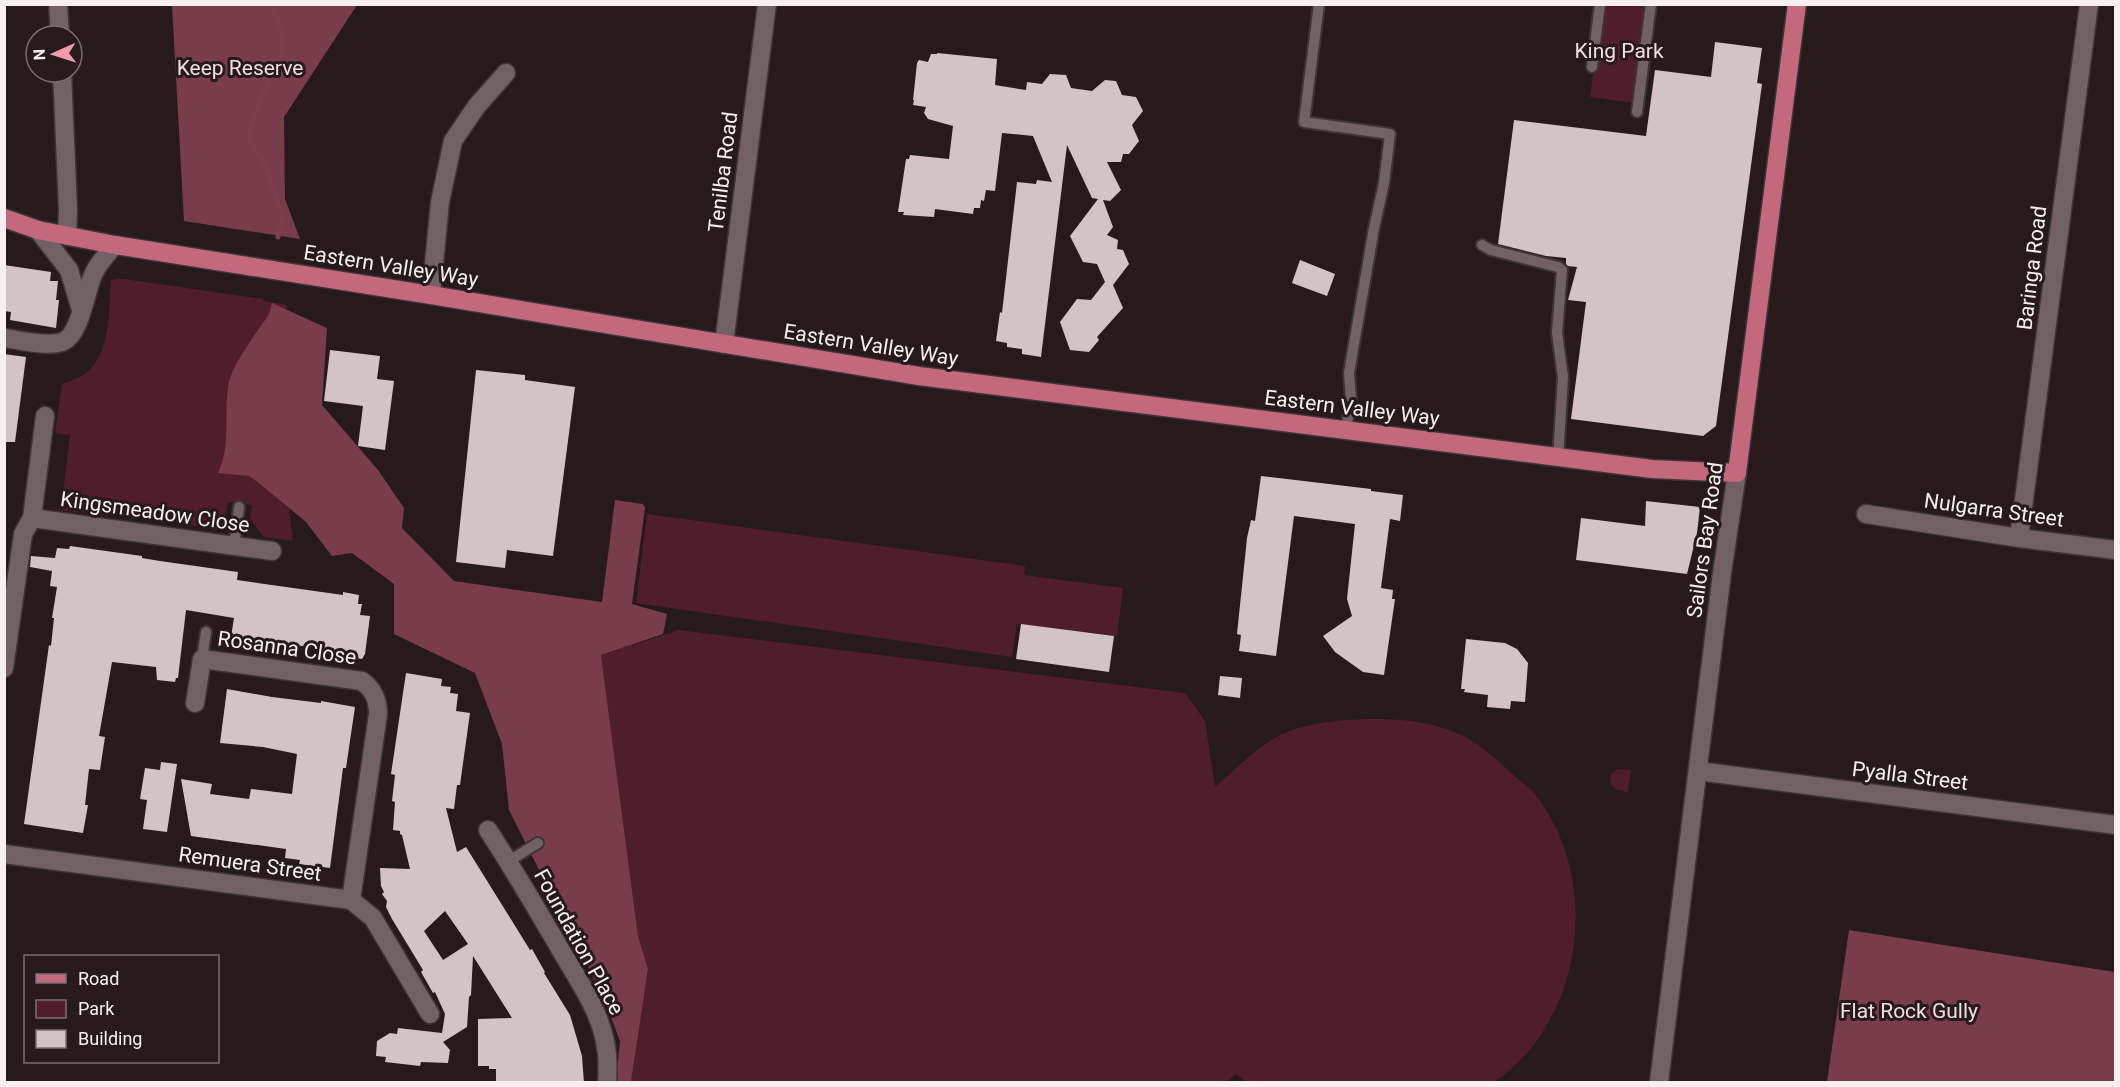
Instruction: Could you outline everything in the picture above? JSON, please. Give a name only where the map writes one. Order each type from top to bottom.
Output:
[{"type":"main road","name":"Sailors Bay Road","points":[[1737,473],[1797,4]]},
{"type":"main road","name":"Eastern Valley Way","points":[[4,218],[38,230],[115,245],[919,376],[1558,458],[1652,469],[1737,473]]},
{"type":"street","points":[[58,4],[59,24]]},
{"type":"street","name":"Tenilba Road","points":[[724,344],[767,4]]},
{"type":"street","name":"Baringa Road","points":[[2019,538],[2089,4]]},
{"type":"street","points":[[431,295],[440,202],[453,141],[476,107],[506,73]]},
{"type":"street","points":[[63,84],[68,207],[67,236]]},
{"type":"street","points":[[38,230],[69,270],[81,310]]},
{"type":"street","points":[[4,338],[54,344],[72,335],[93,275],[101,261],[115,245]]},
{"type":"street","points":[[4,668],[23,534],[32,518],[45,416]]},
{"type":"street","name":"Sailors Bay Road","points":[[1659,1083],[1737,473]]},
{"type":"street","name":"Nulgarra Street","points":[[1866,514],[2019,538],[2115,550]]},
{"type":"street","name":"Kingsmeadow Close","points":[[32,518],[272,551]]},
{"type":"street","name":"Rosanna Close","points":[[195,703],[202,659],[362,681],[369,686],[378,703],[378,714],[351,900]]},
{"type":"street","name":"Pyalla Street","points":[[1698,771],[2115,825]]},
{"type":"street","name":"Foundation Place","points":[[488,830],[585,991],[598,1017],[606,1042],[607,1083]]},
{"type":"street","name":"Remuera Street","points":[[4,854],[351,900]]},
{"type":"street","points":[[351,900],[373,918],[430,1014]]},
{"type":"lane","points":[[1319,4],[1304,123],[1390,134],[1384,183],[1349,373],[1351,399],[1346,430]]},
{"type":"lane","points":[[1592,67],[1600,4]]},
{"type":"lane","points":[[1637,112],[1651,4]]},
{"type":"lane","points":[[1482,245],[1491,250],[1558,267],[1562,270],[1557,333],[1563,377],[1558,458]]},
{"type":"lane","points":[[234,547],[239,507]]},
{"type":"lane","points":[[202,659],[206,632]]},
{"type":"lane","points":[[508,861],[538,843]]},
{"type":"green space","name":"Keep Reserve","points":[[172,5],[357,5],[284,117],[285,199],[300,239],[184,221]]},
{"type":"green space","name":"King Park","points":[[1602,5],[1647,5],[1635,103],[1590,97]]},
{"type":"green space","points":[[111,280],[263,299],[263,301],[287,305],[277,408],[293,541],[264,537],[250,519],[252,505],[228,502],[225,519],[213,528],[111,514],[110,516],[61,510],[70,435],[55,433],[62,384],[80,377],[98,359],[106,334]]},
{"type":"green space","points":[[272,303],[327,328],[322,405],[378,470],[404,508],[402,528],[454,581],[602,602],[615,500],[643,504],[645,508],[632,604],[667,614],[663,634],[601,655],[638,936],[648,969],[631,1082],[616,1082],[620,1041],[604,999],[509,810],[502,744],[475,673],[394,634],[394,584],[352,553],[332,556],[306,522],[249,476],[218,473],[225,451],[227,393],[231,374],[269,314]]},
{"type":"green space","points":[[647,514],[1025,566],[1024,575],[1123,588],[1117,636],[1017,624],[1012,657],[636,603]]},
{"type":"green space","points":[[679,630],[1185,693],[1205,721],[1215,787],[1267,743],[1287,732],[1307,726],[1357,719],[1381,719],[1411,721],[1455,732],[1484,749],[1535,794],[1552,821],[1565,850],[1573,881],[1576,912],[1574,944],[1568,975],[1557,1005],[1532,1047],[1515,1066],[1495,1082],[1247,1082],[1236,1074],[1226,1082],[631,1082],[648,969],[638,936],[601,655]]},
{"type":"green space","points":[[1618,769],[1631,770],[1628,792],[1617,790],[1610,783],[1611,774]]},
{"type":"green space","name":"Flat Rock Gully","points":[[1849,930],[2115,972],[2115,1082],[1827,1082]]},
{"type":"building","points":[[1715,42],[1762,48],[1757,83],[1762,84],[1716,426],[1703,436],[1571,419],[1586,302],[1568,300],[1577,267],[1568,266],[1566,258],[1546,256],[1498,244],[1514,120],[1646,136],[1655,70],[1711,77]]},
{"type":"building","points":[[931,54],[997,59],[995,85],[1026,90],[1027,82],[1042,84],[1050,74],[1066,75],[1071,88],[1092,91],[1105,80],[1116,81],[1122,95],[1136,97],[1143,111],[1132,125],[1139,141],[1129,154],[1123,154],[1121,162],[1107,162],[1121,190],[1110,201],[1103,200],[1113,227],[1107,235],[1118,240],[1117,249],[1123,250],[1129,264],[1113,285],[1123,308],[1097,337],[1099,340],[1089,352],[1070,350],[1060,322],[1077,299],[1091,300],[1105,282],[1097,264],[1083,262],[1070,236],[1098,199],[1092,198],[1067,145],[1041,357],[1022,354],[1022,349],[1007,347],[1007,343],[996,341],[1000,312],[1002,313],[1017,182],[1036,184],[1037,180],[1052,182],[1033,136],[1002,133],[995,191],[986,190],[984,201],[981,200],[980,208],[974,208],[973,214],[935,209],[934,217],[903,215],[904,212],[898,212],[906,159],[909,159],[910,155],[949,159],[953,126],[928,119],[924,113],[926,107],[913,105],[917,63],[919,60],[928,62]]},
{"type":"building","points":[[1300,260],[1335,274],[1327,296],[1292,283]]},
{"type":"building","points":[[4,265],[51,272],[50,281],[58,281],[56,300],[59,300],[56,328],[10,320],[11,312],[4,311]]},
{"type":"building","points":[[330,350],[380,356],[377,379],[394,381],[385,450],[358,446],[363,406],[324,401]]},
{"type":"building","points":[[4,354],[26,357],[15,442],[4,442]]},
{"type":"building","points":[[476,370],[525,375],[525,380],[575,387],[553,556],[507,550],[505,568],[456,562]]},
{"type":"building","points":[[1261,476],[1403,495],[1400,521],[1390,519],[1381,588],[1393,590],[1392,599],[1395,599],[1384,675],[1363,672],[1335,652],[1323,636],[1352,616],[1347,599],[1355,524],[1294,516],[1276,656],[1239,651],[1241,635],[1237,634],[1247,538],[1251,520],[1255,521]]},
{"type":"building","points":[[1646,501],[1700,507],[1697,533],[1687,574],[1576,560],[1581,518],[1645,526]]},
{"type":"building","points":[[70,546],[238,572],[237,580],[343,595],[343,592],[359,595],[358,604],[362,604],[360,615],[370,616],[365,654],[362,659],[349,657],[349,654],[334,652],[334,650],[231,637],[234,618],[186,610],[178,678],[175,682],[157,680],[156,667],[112,662],[99,736],[105,737],[100,770],[89,769],[85,805],[88,805],[83,833],[24,824],[49,645],[51,646],[54,618],[52,618],[57,587],[50,586],[52,571],[30,567],[31,556],[55,558],[57,548],[69,549]]},
{"type":"building","points":[[1021,624],[1114,636],[1109,672],[1016,659]]},
{"type":"building","points":[[1466,639],[1505,643],[1517,649],[1528,663],[1525,702],[1511,701],[1510,709],[1487,707],[1488,695],[1464,692],[1465,689],[1461,689]]},
{"type":"building","points":[[406,673],[442,679],[441,686],[451,687],[450,693],[458,694],[456,711],[470,713],[460,785],[457,785],[454,809],[446,808],[457,852],[466,847],[530,950],[532,949],[570,1015],[582,1056],[584,1083],[496,1083],[496,1069],[489,1069],[489,1066],[478,1066],[478,1019],[512,1018],[473,956],[467,1027],[443,1042],[450,1050],[448,1063],[421,1062],[420,1066],[385,1062],[386,1057],[376,1056],[377,1041],[390,1033],[397,1034],[398,1028],[442,1033],[445,1014],[435,992],[433,993],[421,972],[423,970],[392,919],[386,907],[387,901],[382,894],[384,892],[381,886],[380,868],[410,869],[402,835],[400,831],[393,830],[395,802],[392,801],[395,775],[391,774]],"holes":[[[445,911],[468,944],[443,960],[424,931]]]},
{"type":"building","points":[[1220,676],[1242,678],[1240,698],[1218,695]]},
{"type":"building","points":[[227,689],[355,707],[346,768],[343,768],[330,868],[299,864],[300,860],[285,858],[286,849],[191,836],[181,779],[212,784],[210,794],[249,799],[251,789],[292,794],[297,754],[263,747],[220,743]]},
{"type":"building","points":[[161,762],[177,764],[167,832],[143,829],[147,800],[140,799],[145,768],[160,770]]},
{"type":"waterway","points":[[270,4],[280,25],[282,50],[251,124],[248,138],[265,165],[282,216],[278,237]]}]
